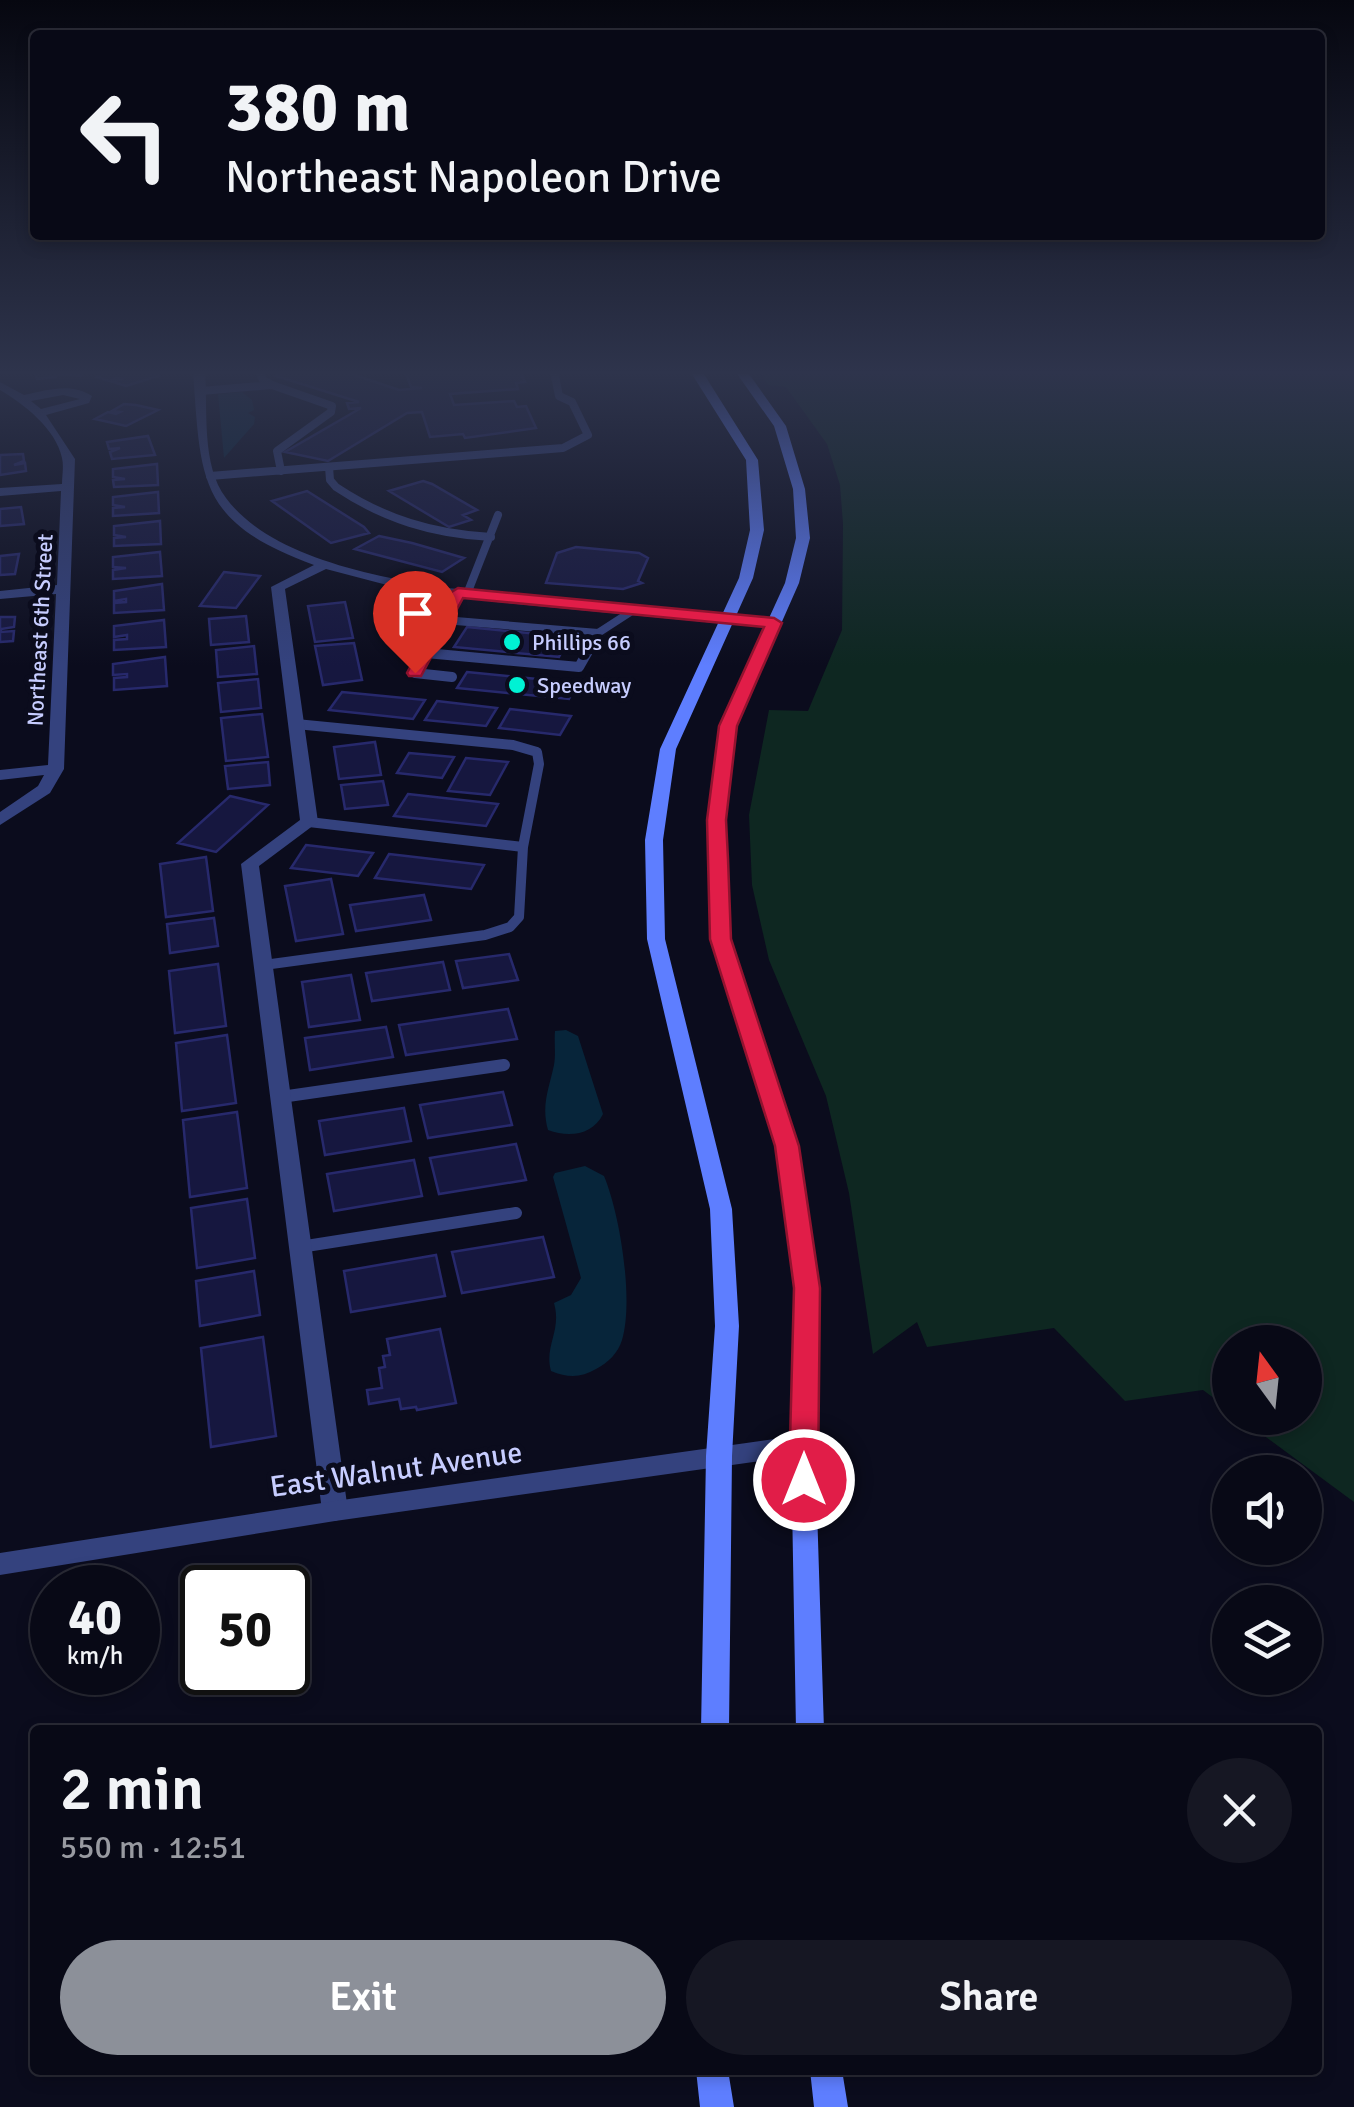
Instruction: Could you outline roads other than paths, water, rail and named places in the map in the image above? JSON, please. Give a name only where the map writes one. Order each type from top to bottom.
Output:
[{"type":"main road","points":[[715,1725],[719,1456],[726,1326],[721,1209],[656,939],[654,840],[668,750],[746,578],[757,530],[753,469]]},
{"type":"main road","points":[[793,469],[799,488],[803,538],[792,583],[728,726],[717,839],[721,939],[787,1146],[807,1288],[803,1445],[810,1725]]},
{"type":"main road","points":[[713,2075],[717,2107]]},
{"type":"main road","points":[[827,2075],[830,2107]]},
{"type":"street","name":"Northeast 6th Street","points":[[56,769],[69,469]]},
{"type":"street","points":[[209,469],[221,501],[241,521],[271,540],[326,564],[394,582],[463,594],[774,623]]},
{"type":"street","points":[[0,492],[69,487]]},
{"type":"street","points":[[326,564],[278,588],[309,822],[250,864],[335,1511]]},
{"type":"street","points":[[0,595],[64,589]]},
{"type":"street","points":[[0,774],[56,769]]},
{"type":"street","points":[[0,820],[44,789],[56,769]]},
{"type":"street","name":"East Walnut Avenue","points":[[0,1564],[335,1511],[803,1445]]},
{"type":"lane","points":[[210,476],[292,469]]},
{"type":"lane","points":[[329,469],[336,488],[391,519],[454,537],[491,537]]},
{"type":"lane","points":[[452,677],[415,673],[463,594],[498,515]]},
{"type":"lane","points":[[426,653],[532,658],[579,666],[598,632],[632,611]]},
{"type":"lane","points":[[444,620],[519,629],[598,632]]},
{"type":"lane","points":[[264,964],[485,935],[510,927],[519,917],[523,847],[539,764],[537,752],[513,745],[296,724]]},
{"type":"lane","points":[[309,822],[523,847]]},
{"type":"lane","points":[[281,1097],[504,1064]]},
{"type":"lane","points":[[300,1247],[516,1213]]},
{"type":"water","points":[[566,1030],[578,1036],[603,1114],[587,1130],[572,1134],[548,1130],[545,1113],[555,1061],[555,1031]]},
{"type":"water","points":[[585,1166],[604,1176],[615,1212],[624,1258],[625,1323],[620,1345],[608,1361],[585,1374],[569,1376],[551,1371],[549,1362],[556,1322],[554,1303],[571,1295],[581,1278],[553,1177],[555,1173]]},
{"type":"place","name":"Phillips 66","points":[[512,642]]},
{"type":"place","name":"Speedway","points":[[517,685]]}]
